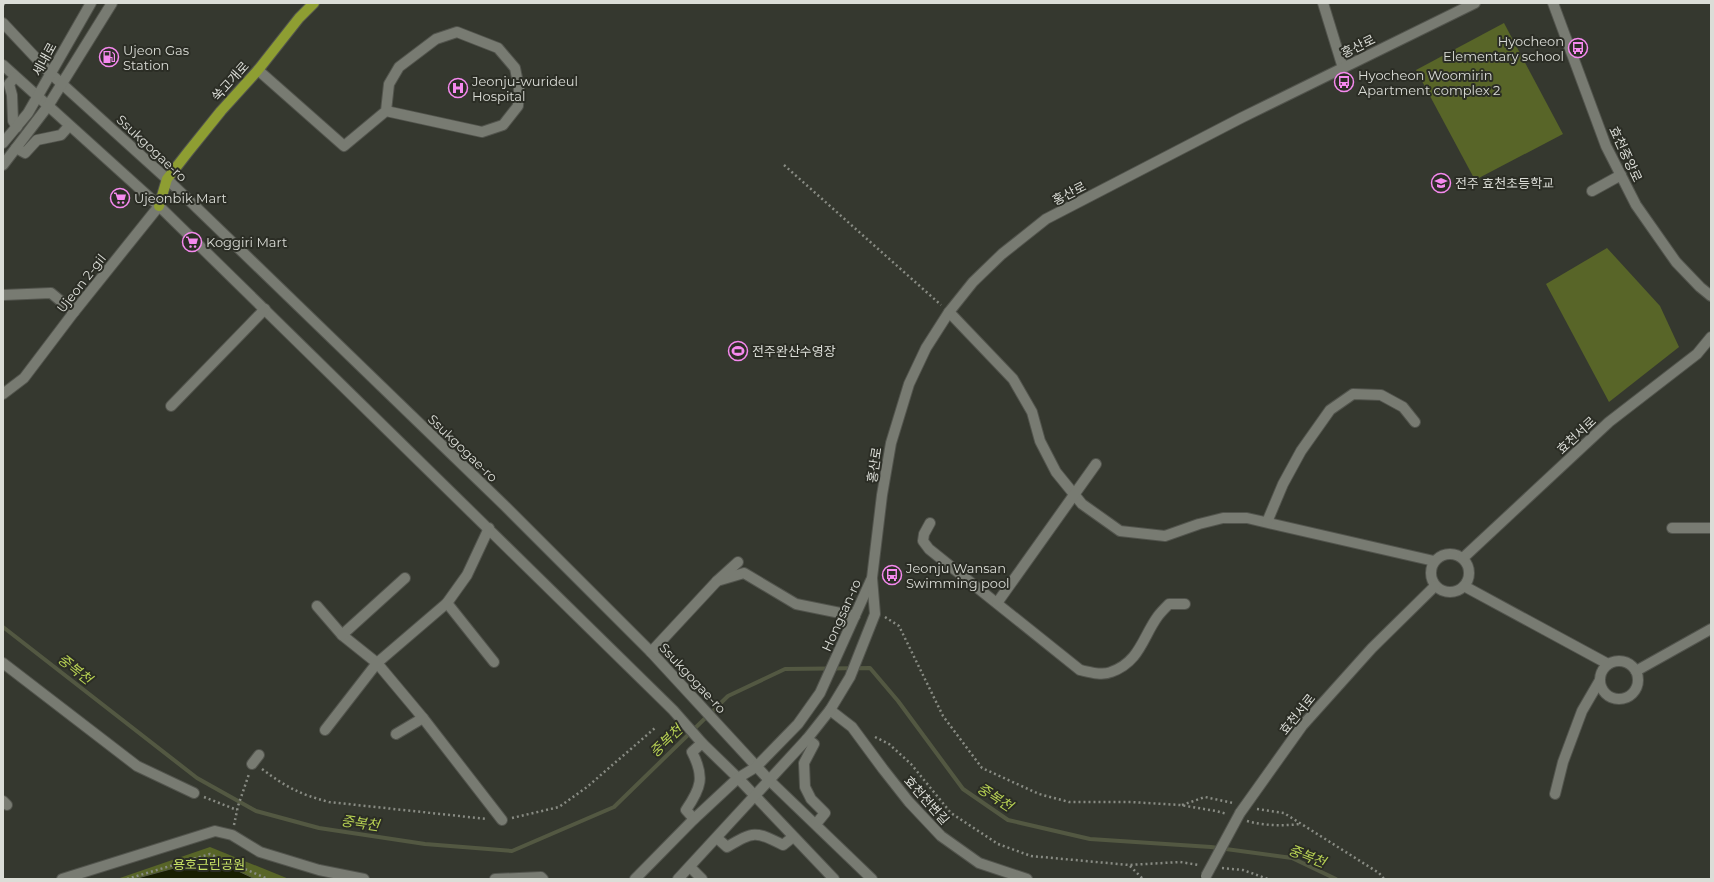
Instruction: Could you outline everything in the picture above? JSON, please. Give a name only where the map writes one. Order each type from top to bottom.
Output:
[{"type":"main road","name":"쑥고개로","points":[[167,179],[221,111],[258,70],[299,18],[314,3]]},
{"type":"main road","name":"Ujeon 2-gil","points":[[159,206],[167,179]]},
{"type":"street","name":"세내로","points":[[3,143],[28,113],[91,3]]},
{"type":"street","points":[[3,165],[48,106],[112,3]]},
{"type":"street","points":[[1323,3],[1343,68]]},
{"type":"street","name":"홍산로","points":[[872,578],[882,495],[891,443],[909,384],[926,348],[949,312],[973,282],[1002,254],[1046,219],[1241,118],[1475,3]]},
{"type":"street","name":"효천중앙로","points":[[1553,3],[1606,146],[1636,205],[1676,262],[1700,288],[1711,296]]},
{"type":"street","name":"Ssukgogae-ro","points":[[3,24],[51,74],[167,179],[504,505],[651,652],[769,780],[872,879]]},
{"type":"street","points":[[258,70],[344,146],[386,111],[389,84],[399,67],[436,39],[457,32],[498,48],[515,68],[519,88],[518,106],[504,125],[482,132],[386,111]]},
{"type":"street","points":[[3,65],[159,206],[489,528],[673,710],[834,879]]},
{"type":"street","points":[[15,77],[9,84],[12,95],[13,121],[17,126]]},
{"type":"street","points":[[16,148],[25,153],[37,140],[62,134],[70,126]]},
{"type":"street","points":[[1592,191],[1621,175]]},
{"type":"street","name":"Ujeon 2-gil","points":[[3,394],[24,378],[74,312],[159,206]]},
{"type":"street","points":[[3,295],[51,293],[74,312]]},
{"type":"street","points":[[171,406],[265,309]]},
{"type":"street","points":[[949,312],[1013,379],[1032,412],[1040,441],[1056,472],[1082,504],[1120,531],[1165,536],[1199,524],[1223,518],[1247,518],[1434,561]]},
{"type":"street","name":"효천서로","points":[[1463,558],[1609,422],[1698,354],[1711,337]]},
{"type":"street","points":[[1267,522],[1283,484],[1301,451],[1330,410],[1353,394],[1381,395],[1403,407],[1415,422]]},
{"type":"street","points":[[997,603],[1096,464]]},
{"type":"street","points":[[930,523],[923,541],[929,550],[1080,670],[1094,673],[1110,673],[1124,665],[1140,650],[1158,616],[1169,604],[1185,604]]},
{"type":"street","points":[[324,730],[377,663],[447,603],[467,575],[489,528]]},
{"type":"street","points":[[1672,528],[1711,528]]},
{"type":"street","points":[[1444,554],[1457,554],[1463,558],[1469,569],[1469,575],[1464,586],[1453,592],[1440,590],[1436,586],[1430,574],[1434,561],[1444,554]]},
{"type":"street","points":[[651,652],[717,581],[738,562]]},
{"type":"street","points":[[717,581],[744,573],[796,604],[855,616]]},
{"type":"street","points":[[342,635],[405,578]]},
{"type":"street","name":"Hongsan-ro","points":[[678,879],[807,739],[830,710],[850,677],[875,614],[872,578]]},
{"type":"street","name":"Hongsan-ro","points":[[635,879],[694,819],[738,778],[756,766],[798,724],[820,693],[872,578]]},
{"type":"street","name":"효천서로","points":[[1205,877],[1243,810],[1302,726],[1372,648],[1436,586]]},
{"type":"street","points":[[1464,586],[1608,664]]},
{"type":"street","points":[[447,603],[494,662]]},
{"type":"street","points":[[317,606],[342,635],[377,663],[424,718],[502,820]]},
{"type":"street","points":[[1636,671],[1711,629]]},
{"type":"street","points":[[1620,661],[1627,662],[1636,671],[1638,677],[1637,689],[1633,694],[1622,700],[1615,700],[1601,688],[1600,675],[1608,664],[1620,661]]},
{"type":"street","points":[[3,663],[137,766],[194,793]]},
{"type":"street","points":[[1555,794],[1563,762],[1582,711],[1600,680]]},
{"type":"street","name":"효천천변길","points":[[830,710],[852,726],[882,769],[909,802],[941,836],[979,863],[1027,879]]},
{"type":"street","points":[[396,734],[424,718]]},
{"type":"street","points":[[807,739],[814,744],[804,763],[805,787],[811,799],[825,813],[816,824]]},
{"type":"street","points":[[694,819],[686,810],[698,792],[700,772],[698,763],[692,752],[706,746]]},
{"type":"street","points":[[62,879],[215,831],[232,835],[260,852],[319,870],[364,879]]},
{"type":"street","points":[[717,838],[727,847],[746,836],[763,835],[783,845],[793,837]]},
{"type":"street","points":[[690,867],[702,879]]},
{"type":"street","points":[[495,879],[541,877],[543,879]]},
{"type":"path","points":[[784,165],[949,312]]},
{"type":"path","points":[[875,614],[884,617],[899,626],[943,716],[982,768],[1039,794],[1069,802],[1130,802],[1180,805],[1205,797],[1223,800],[1243,810],[1284,813],[1379,873],[1384,879]]},
{"type":"path","points":[[232,835],[238,806],[255,760],[282,784],[305,796],[329,802],[502,820],[521,817],[560,807],[587,787],[655,728]]},
{"type":"path","points":[[871,735],[889,744],[911,764],[951,813],[998,844],[1031,856],[1129,865],[1180,862],[1204,865]]},
{"type":"path","points":[[194,793],[237,810]]},
{"type":"path","points":[[127,879],[210,854],[268,879]]},
{"type":"path","points":[[1129,865],[1143,879]]},
{"type":"path","points":[[1219,867],[1243,870],[1268,879]]},
{"type":"green space","points":[[1504,23],[1563,134],[1475,180],[1416,70]]},
{"type":"green space","points":[[1607,248],[1660,306],[1679,347],[1609,402],[1546,284]]},
{"type":"green space","name":"용호근린공원","points":[[210,847],[289,879],[117,879]]},
{"type":"shaded area","points":[[211,858],[255,879],[134,879]]},
{"type":"waterway","name":"중복천","points":[[3,627],[197,778],[256,811],[319,828],[425,844],[512,851],[614,807],[728,696],[785,669],[870,668],[898,701],[963,789],[1008,820],[1090,839],[1211,847],[1292,858],[1336,879]]},
{"type":"place","name":"Hyocheon Elementary school","points":[[1578,48]]},
{"type":"place","name":"Ujeon Gas Station","points":[[109,57]]},
{"type":"place","name":"Hyocheon Woomirin Apartment complex 2","points":[[1344,82]]},
{"type":"place","name":"Jeonju-wurideul Hospital","points":[[458,88]]},
{"type":"place","name":"전주 효천초등학교","points":[[1441,183]]},
{"type":"place","name":"Ujeonbik Mart","points":[[120,198]]},
{"type":"place","name":"Koggiri Mart","points":[[192,242]]},
{"type":"place","name":"전주완산수영장","points":[[738,351]]},
{"type":"place","name":"Jeonju Wansan Swimming pool","points":[[892,575]]}]
